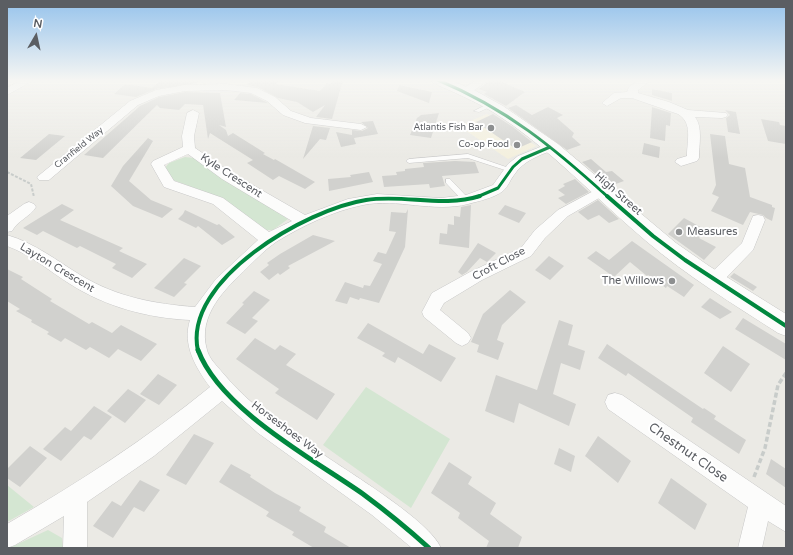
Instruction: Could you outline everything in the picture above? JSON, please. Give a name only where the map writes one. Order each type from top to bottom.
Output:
[{"type":"street","name":"Cranfield Way","points":[[44,177],[130,106]]},
{"type":"street","name":"Cranfield Way","points":[[279,106],[287,112],[309,121],[361,127]]},
{"type":"street","name":"High Street","points":[[484,106],[524,125],[654,237],[714,280],[786,326]]},
{"type":"street","points":[[664,106],[687,114],[722,115]]},
{"type":"street","name":"Kyle Crescent","points":[[193,113],[188,136],[189,149],[228,176],[304,221]]},
{"type":"street","points":[[681,162],[693,158],[692,120],[687,114]]},
{"type":"street","name":"Horseshoes Way","points":[[429,548],[406,526],[374,502],[322,468],[251,416],[223,388],[198,350],[197,334],[200,314],[215,289],[269,240],[304,221],[365,200],[389,198],[446,201],[466,200],[498,188],[510,170],[530,153],[550,147]]},
{"type":"street","points":[[189,149],[157,164],[169,184],[218,201],[269,240]]},
{"type":"street","name":"Croft Close","points":[[462,338],[430,312],[438,298],[476,276],[526,252],[540,234],[563,213],[601,191]]},
{"type":"street","points":[[7,227],[10,221],[29,207]]},
{"type":"street","points":[[714,280],[748,246],[758,220]]},
{"type":"street","name":"Layton Crescent","points":[[7,240],[30,249],[61,271],[110,298],[143,308],[200,314]]},
{"type":"street","points":[[7,537],[76,497],[166,435],[223,388]]},
{"type":"street","name":"Chestnut Close","points":[[616,402],[786,520]]},
{"type":"street","points":[[76,497],[76,548]]},
{"type":"street","points":[[750,548],[753,498]]},
{"type":"lane","points":[[409,161],[468,156],[510,170]]},
{"type":"lane","points":[[448,181],[466,200]]},
{"type":"path","points":[[7,172],[31,184],[35,195],[29,207]]},
{"type":"path","points":[[753,498],[778,385],[786,373]]},
{"type":"shaded area","points":[[487,114],[536,146],[508,159],[459,126]]},
{"type":"green space","points":[[185,157],[194,158],[288,219],[273,230],[263,230],[221,198],[173,180],[165,168],[169,163]]},
{"type":"green space","points":[[366,387],[450,439],[411,508],[323,445]]},
{"type":"green space","points":[[7,485],[34,507],[7,522]]},
{"type":"green space","points":[[48,530],[62,538],[63,548],[9,548]]},
{"type":"building","points":[[140,106],[156,106],[103,158],[84,155]]},
{"type":"building","points":[[158,106],[183,106],[179,110],[160,108]]},
{"type":"building","points":[[203,106],[222,106],[226,127],[219,125],[226,130],[228,136],[233,133],[265,153],[263,154],[274,160],[275,159],[315,182],[305,189],[279,176],[273,180],[247,163],[253,160],[210,133],[208,139]]},
{"type":"building","points":[[303,106],[323,106],[313,112]]},
{"type":"building","points":[[324,106],[336,106],[332,119],[316,117]]},
{"type":"building","points":[[517,106],[532,115],[548,107],[563,115],[557,118],[574,133],[572,137],[581,145],[567,150],[508,108]]},
{"type":"building","points":[[652,107],[671,113],[670,126],[666,125],[665,141],[650,138]]},
{"type":"building","points":[[725,110],[736,112],[740,134],[728,132],[726,118],[730,115]]},
{"type":"building","points":[[439,113],[431,138],[410,135],[417,118],[421,115]]},
{"type":"building","points":[[493,114],[532,142],[516,149],[476,122]]},
{"type":"building","points":[[761,119],[779,122],[780,125],[786,126],[786,144],[768,141]]},
{"type":"building","points":[[373,121],[378,134],[354,138],[356,144],[341,147],[336,132],[352,135],[352,130],[362,131],[368,128],[361,122]]},
{"type":"building","points":[[313,126],[330,128],[326,140],[320,139],[303,159]]},
{"type":"building","points":[[49,134],[65,136],[36,160],[20,158]]},
{"type":"building","points":[[710,134],[725,136],[729,164],[745,168],[750,197],[772,205],[772,207],[775,208],[772,221],[763,215],[750,212],[743,225],[711,211],[719,197],[712,194],[716,185]]},
{"type":"building","points":[[148,138],[153,141],[129,181],[151,200],[173,209],[162,218],[133,206],[111,186],[123,166]]},
{"type":"building","points":[[644,143],[660,147],[659,158],[642,154]]},
{"type":"building","points":[[591,159],[606,172],[612,171],[624,181],[610,186],[582,162]]},
{"type":"building","points":[[455,161],[475,162],[479,173],[442,176],[445,186],[430,188],[429,184],[384,187],[382,176],[397,175],[396,172],[405,171],[405,169],[424,167],[423,163]]},
{"type":"building","points":[[369,172],[373,182],[329,191],[328,179],[351,177],[350,175]]},
{"type":"building","points":[[575,179],[589,192],[566,204],[558,198],[565,195],[558,190],[565,186],[563,184]]},
{"type":"building","points":[[598,200],[619,219],[609,223],[599,215],[588,220],[578,212]]},
{"type":"building","points":[[62,204],[74,210],[60,220],[123,248],[119,251],[147,264],[132,278],[112,268],[116,264],[80,246],[77,248],[43,231],[37,235],[23,228]]},
{"type":"building","points":[[471,205],[469,248],[439,244],[440,233],[447,234],[448,224],[454,225],[454,216],[460,217],[461,207]]},
{"type":"building","points":[[505,205],[526,213],[519,223],[498,214]]},
{"type":"building","points":[[408,209],[405,247],[379,303],[350,297],[347,304],[335,301],[345,282],[363,288],[364,285],[370,286],[382,264],[373,261],[378,252],[386,254],[396,232],[389,231],[391,212],[406,213]]},
{"type":"building","points":[[185,210],[217,225],[219,224],[235,237],[222,245],[198,226],[196,228],[178,219]]},
{"type":"building","points":[[684,218],[706,230],[699,238],[716,247],[704,260],[668,234]]},
{"type":"building","points":[[313,235],[335,241],[288,266],[290,268],[280,275],[278,273],[269,280],[260,272],[269,265],[267,263]]},
{"type":"building","points":[[632,241],[694,285],[684,297],[667,286],[666,288],[648,275],[647,276],[630,262],[614,277],[587,258],[596,251],[609,260]]},
{"type":"building","points":[[478,243],[496,253],[487,262],[480,258],[467,272],[462,275],[458,272]]},
{"type":"building","points":[[549,256],[564,266],[550,280],[535,270]]},
{"type":"building","points":[[184,258],[201,266],[184,283],[187,284],[174,297],[154,288]]},
{"type":"building","points":[[7,269],[23,277],[21,279],[52,299],[50,301],[89,324],[92,322],[112,333],[121,325],[157,344],[141,361],[118,349],[109,358],[90,347],[86,350],[65,338],[61,342],[47,334],[49,332],[31,322],[32,320],[16,311],[20,309],[7,301]]},
{"type":"building","points":[[734,273],[757,287],[753,291],[730,277]]},
{"type":"building","points":[[510,290],[526,302],[502,325],[497,340],[504,343],[498,360],[477,352],[479,345],[471,342],[483,314]]},
{"type":"building","points":[[254,291],[270,300],[252,318],[258,321],[245,334],[226,323]]},
{"type":"building","points":[[710,298],[732,312],[720,319],[701,307]]},
{"type":"building","points":[[743,318],[786,344],[786,360],[735,329]]},
{"type":"building","points":[[559,320],[573,325],[568,345],[585,351],[580,370],[561,363],[553,394],[576,404],[569,426],[519,403],[514,423],[485,411],[496,375],[537,390]]},
{"type":"building","points":[[368,323],[423,354],[429,344],[456,358],[441,382],[398,357],[395,363],[382,356],[385,353],[357,338]]},
{"type":"building","points":[[255,338],[275,350],[280,345],[296,354],[286,365],[335,394],[317,420],[275,393],[279,389],[236,359]]},
{"type":"building","points":[[607,344],[703,409],[704,408],[716,416],[714,419],[746,440],[739,454],[691,422],[693,418],[628,373],[626,376],[598,358]]},
{"type":"building","points":[[723,346],[750,364],[731,392],[704,373]]},
{"type":"building","points":[[158,374],[177,385],[159,405],[140,394]]},
{"type":"building","points":[[128,389],[146,400],[125,423],[107,411]]},
{"type":"building","points":[[94,406],[112,417],[91,440],[84,436],[61,461],[43,449],[65,427],[71,431]]},
{"type":"building","points":[[194,434],[214,443],[186,485],[166,475]]},
{"type":"building","points":[[598,436],[631,461],[618,483],[585,456]]},
{"type":"building","points":[[30,446],[47,458],[20,487],[7,478],[7,469]]},
{"type":"building","points":[[559,448],[575,456],[571,472],[554,464]]},
{"type":"building","points":[[771,459],[786,469],[786,488],[766,474]]},
{"type":"building","points":[[449,462],[472,477],[468,484],[496,503],[490,514],[522,537],[518,548],[486,548],[489,541],[458,518],[460,513],[431,493]]},
{"type":"building","points":[[231,464],[251,475],[250,477],[275,493],[301,507],[299,511],[326,527],[324,532],[351,548],[314,548],[292,535],[294,532],[266,516],[269,512],[219,482]]},
{"type":"building","points":[[671,478],[707,504],[695,530],[658,503]]},
{"type":"building","points":[[140,480],[160,490],[144,512],[134,507],[113,538],[93,526],[112,501],[121,506]]},
{"type":"cycle path","points":[[492,106],[552,148],[653,236],[685,260],[718,283],[786,326]]},
{"type":"cycle path","points":[[429,548],[413,533],[363,494],[274,433],[239,404],[223,388],[202,360],[198,350],[196,337],[197,325],[206,303],[221,283],[262,245],[292,227],[328,211],[364,200],[390,198],[428,202],[454,202],[473,198],[495,190],[503,182],[513,167],[522,159],[550,147]]},
{"type":"place","name":"Atlantis Fish Bar","points":[[491,128]]},
{"type":"place","name":"Co-op Food","points":[[517,145]]},
{"type":"place","name":"Measures","points":[[679,232]]},
{"type":"place","name":"The Willows","points":[[672,281]]}]
